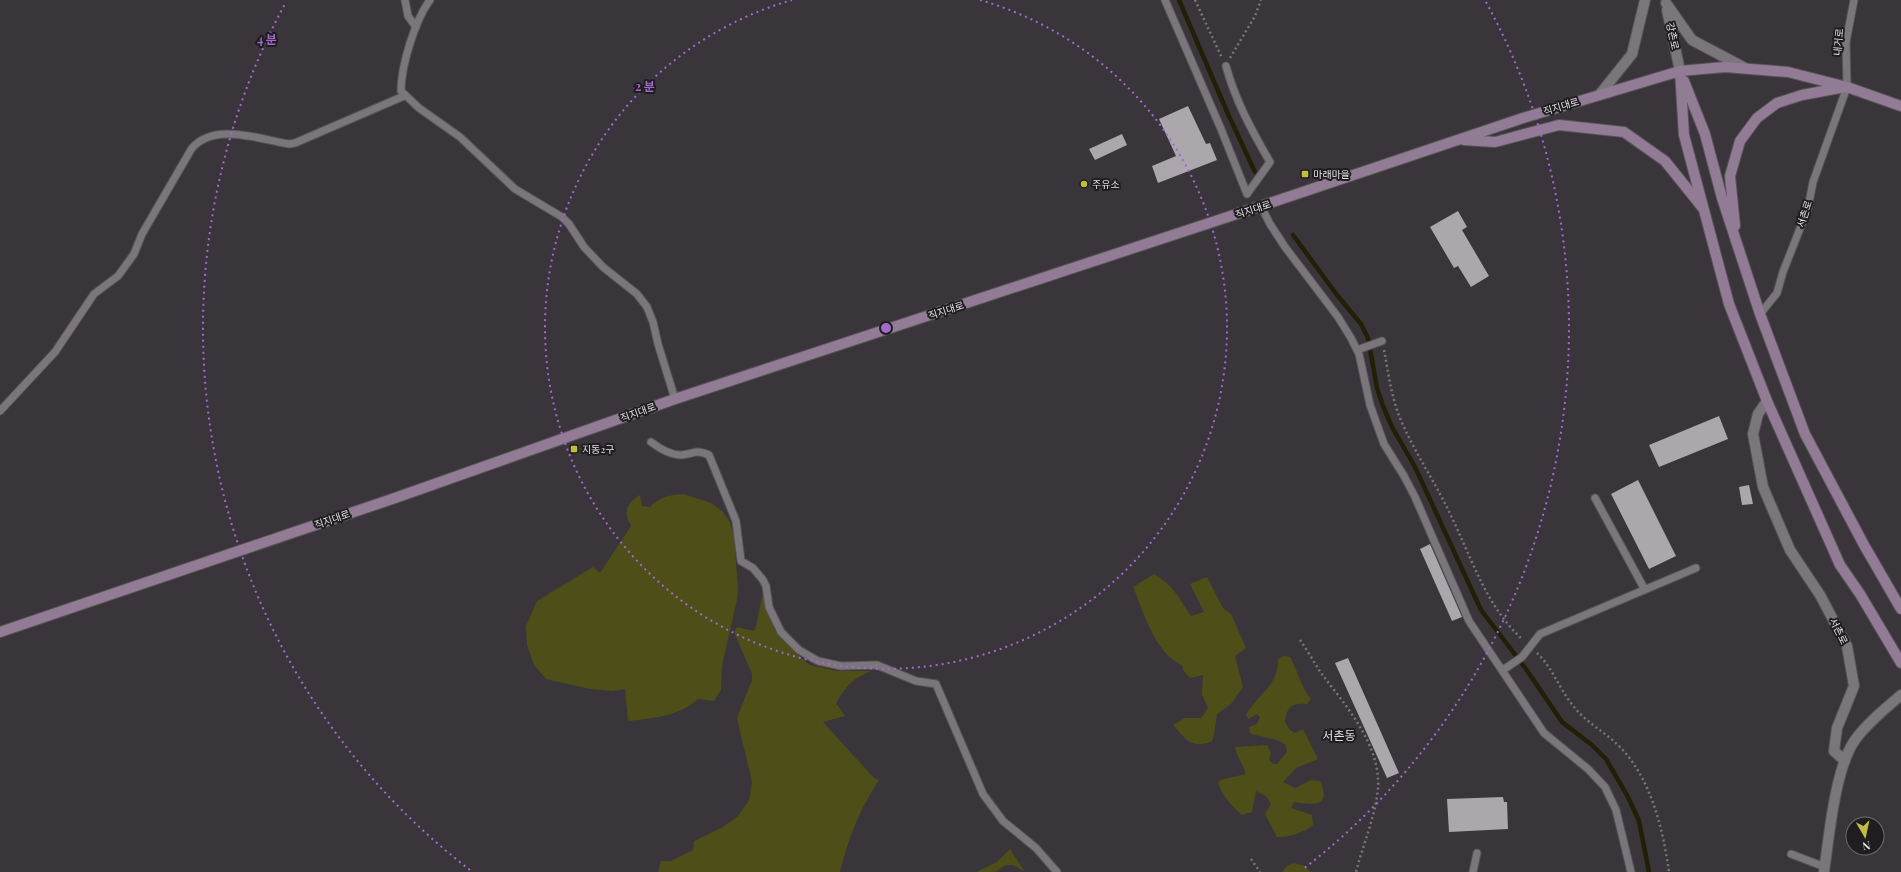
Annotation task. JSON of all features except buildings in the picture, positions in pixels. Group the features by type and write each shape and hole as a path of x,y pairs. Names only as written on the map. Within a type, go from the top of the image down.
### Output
{"main road":[{"name":"직지대로","path":"0,632 395,498 675,399 1458,140 1600,94 1680,71 1725,67 1788,72 1847,86 1901,106"},
{"path":"1680,71 1684,135 1729,304 1767,401 1840,565 1860,594 1901,663"},
{"path":"1680,71 1705,134 1722,198 1760,314 1805,434 1864,545 1901,609"},
{"path":"1737,246 1730,176 1740,141 1757,118 1777,103 1802,95 1847,86"},
{"path":"1458,140 1495,142 1559,125 1624,132 1665,161 1704,210"}],"street":[{"path":"1600,94 1632,54 1645,0"},
{"path":"1666,1 1692,40 1745,68"},
{"name":"강촌로","path":"1666,1 1680,71"},
{"name":"서촌로","path":"1767,401 1758,414 1753,434 1763,487 1790,550 1820,595 1847,646 1854,686 1838,728 1834,752 1845,761"},
{"path":"1824,870 1835,798 1845,761 1854,741 1875,718 1901,695"}],"lane":[{"path":"405,0 408,16 416,27"},
{"path":"430,0 421,14 416,27 403,75 401,91 404,96 460,137 515,189 562,217 569,224 584,248 603,267 637,294 647,307 653,322 658,344 675,399"},
{"path":"1165,0 1221,129 1247,194 1270,162 1253,132 1232,89 1226,66"},
{"name":"내거로","path":"1847,86 1846,42 1854,0"},
{"name":"서촌로","path":"1760,314 1777,293 1783,272 1808,208 1813,182 1847,86"},
{"path":"0,411 55,352 94,294 118,276 134,254 142,234 192,148 197,142 206,137 223,133 289,144 295,143 404,96"},
{"path":"1261,206 1270,224 1338,317 1357,350 1370,405 1384,444 1415,497 1469,621 1544,733 1588,769 1605,787 1616,810 1631,872"},
{"path":"1357,350 1382,341"},
{"path":"651,442 673,454 680,455 700,451 709,456 736,521 742,561 752,568 763,580 766,586 769,607 781,632 792,644 818,661 841,666 877,666 916,681 936,684 983,794 1003,821 1036,848 1057,872"},
{"path":"1595,498 1645,590"},
{"path":"1503,670 1522,657 1540,634 1696,568"},
{"path":"1473,872 1477,853"},
{"path":"1791,854 1824,870"}],"path":[{"path":"1195,0 1212,40 1226,66"},
{"path":"1226,66 1255,16 1261,0"},
{"path":"1382,341 1393,395 1403,425 1447,507 1486,592 1505,623 1547,663 1563,693 1579,713 1610,738 1634,764 1654,806 1669,872"},
{"path":"1300,640 1321,672 1340,695 1360,727 1376,765 1378,781 1375,803 1356,872"},
{"path":"1251,860 1260,872"}],"shaded area":[{"path":"683,494 711,503 722,511 730,522 734,537 738,588 737,600 722,666 721,690 714,701 698,699 682,710 665,716 628,721 625,689 613,691 590,689 546,679 534,665 527,645 526,626 537,601 593,567 600,573 631,526 627,517 627,509 635,498 640,495 642,506 650,507 665,497"},
{"path":"1154,574 1167,583 1191,616 1204,612 1190,584 1207,577 1223,608 1231,614 1246,648 1235,656 1243,687 1231,704 1217,714 1212,741 1194,744 1186,739 1173,725 1185,718 1201,718 1208,708 1202,694 1203,675 1190,678 1183,670 1183,666 1173,660 1165,652 1152,632 1133,587"},
{"path":"763,592 774,629 800,657 810,665 837,671 871,671 854,680 836,703 845,716 823,722 874,778 879,780 865,803 855,824 840,872 658,872 661,861 671,861 693,850 694,841 723,827 738,816 749,800 752,782 737,718 752,680 752,674 734,632 737,627 754,631"},
{"path":"1284,656 1290,657 1305,690 1311,699 1307,704 1297,704 1291,707 1287,713 1285,722 1290,730 1295,733 1303,729 1318,759 1296,768 1283,782 1295,788 1311,780 1320,781 1324,796 1322,800 1314,804 1294,802 1291,808 1312,815 1313,825 1296,834 1286,837 1277,837 1265,814 1271,804 1266,796 1256,791 1252,812 1242,815 1234,808 1222,792 1218,783 1220,780 1246,774 1235,747 1267,745 1271,753 1269,760 1273,764 1277,764 1287,752 1286,745 1282,742 1250,733 1249,727 1257,724 1260,717 1257,714 1248,719 1246,715 1271,683 1275,676 1278,659"},
{"path":"1010,849 1025,872 1013,865 1006,865 995,872 976,872 997,862"},
{"path":"1293,863 1305,866 1310,872 1282,872 1287,866"}],"waterway":[{"path":"1179,0 1228,114 1255,172"},
{"path":"1293,235 1337,295 1361,324 1368,338 1377,388 1383,406 1392,427 1415,467 1481,610 1526,669 1562,722 1592,745 1606,759 1628,797 1639,821 1649,872"}],"place":[{"name":"마래마을","path":"1305,174"},
{"name":"주유소","path":"1084,184"},
{"name":"지동2구","path":"574,449"}],"district":[{"name":"서촌동","path":"1339,736"}]}
